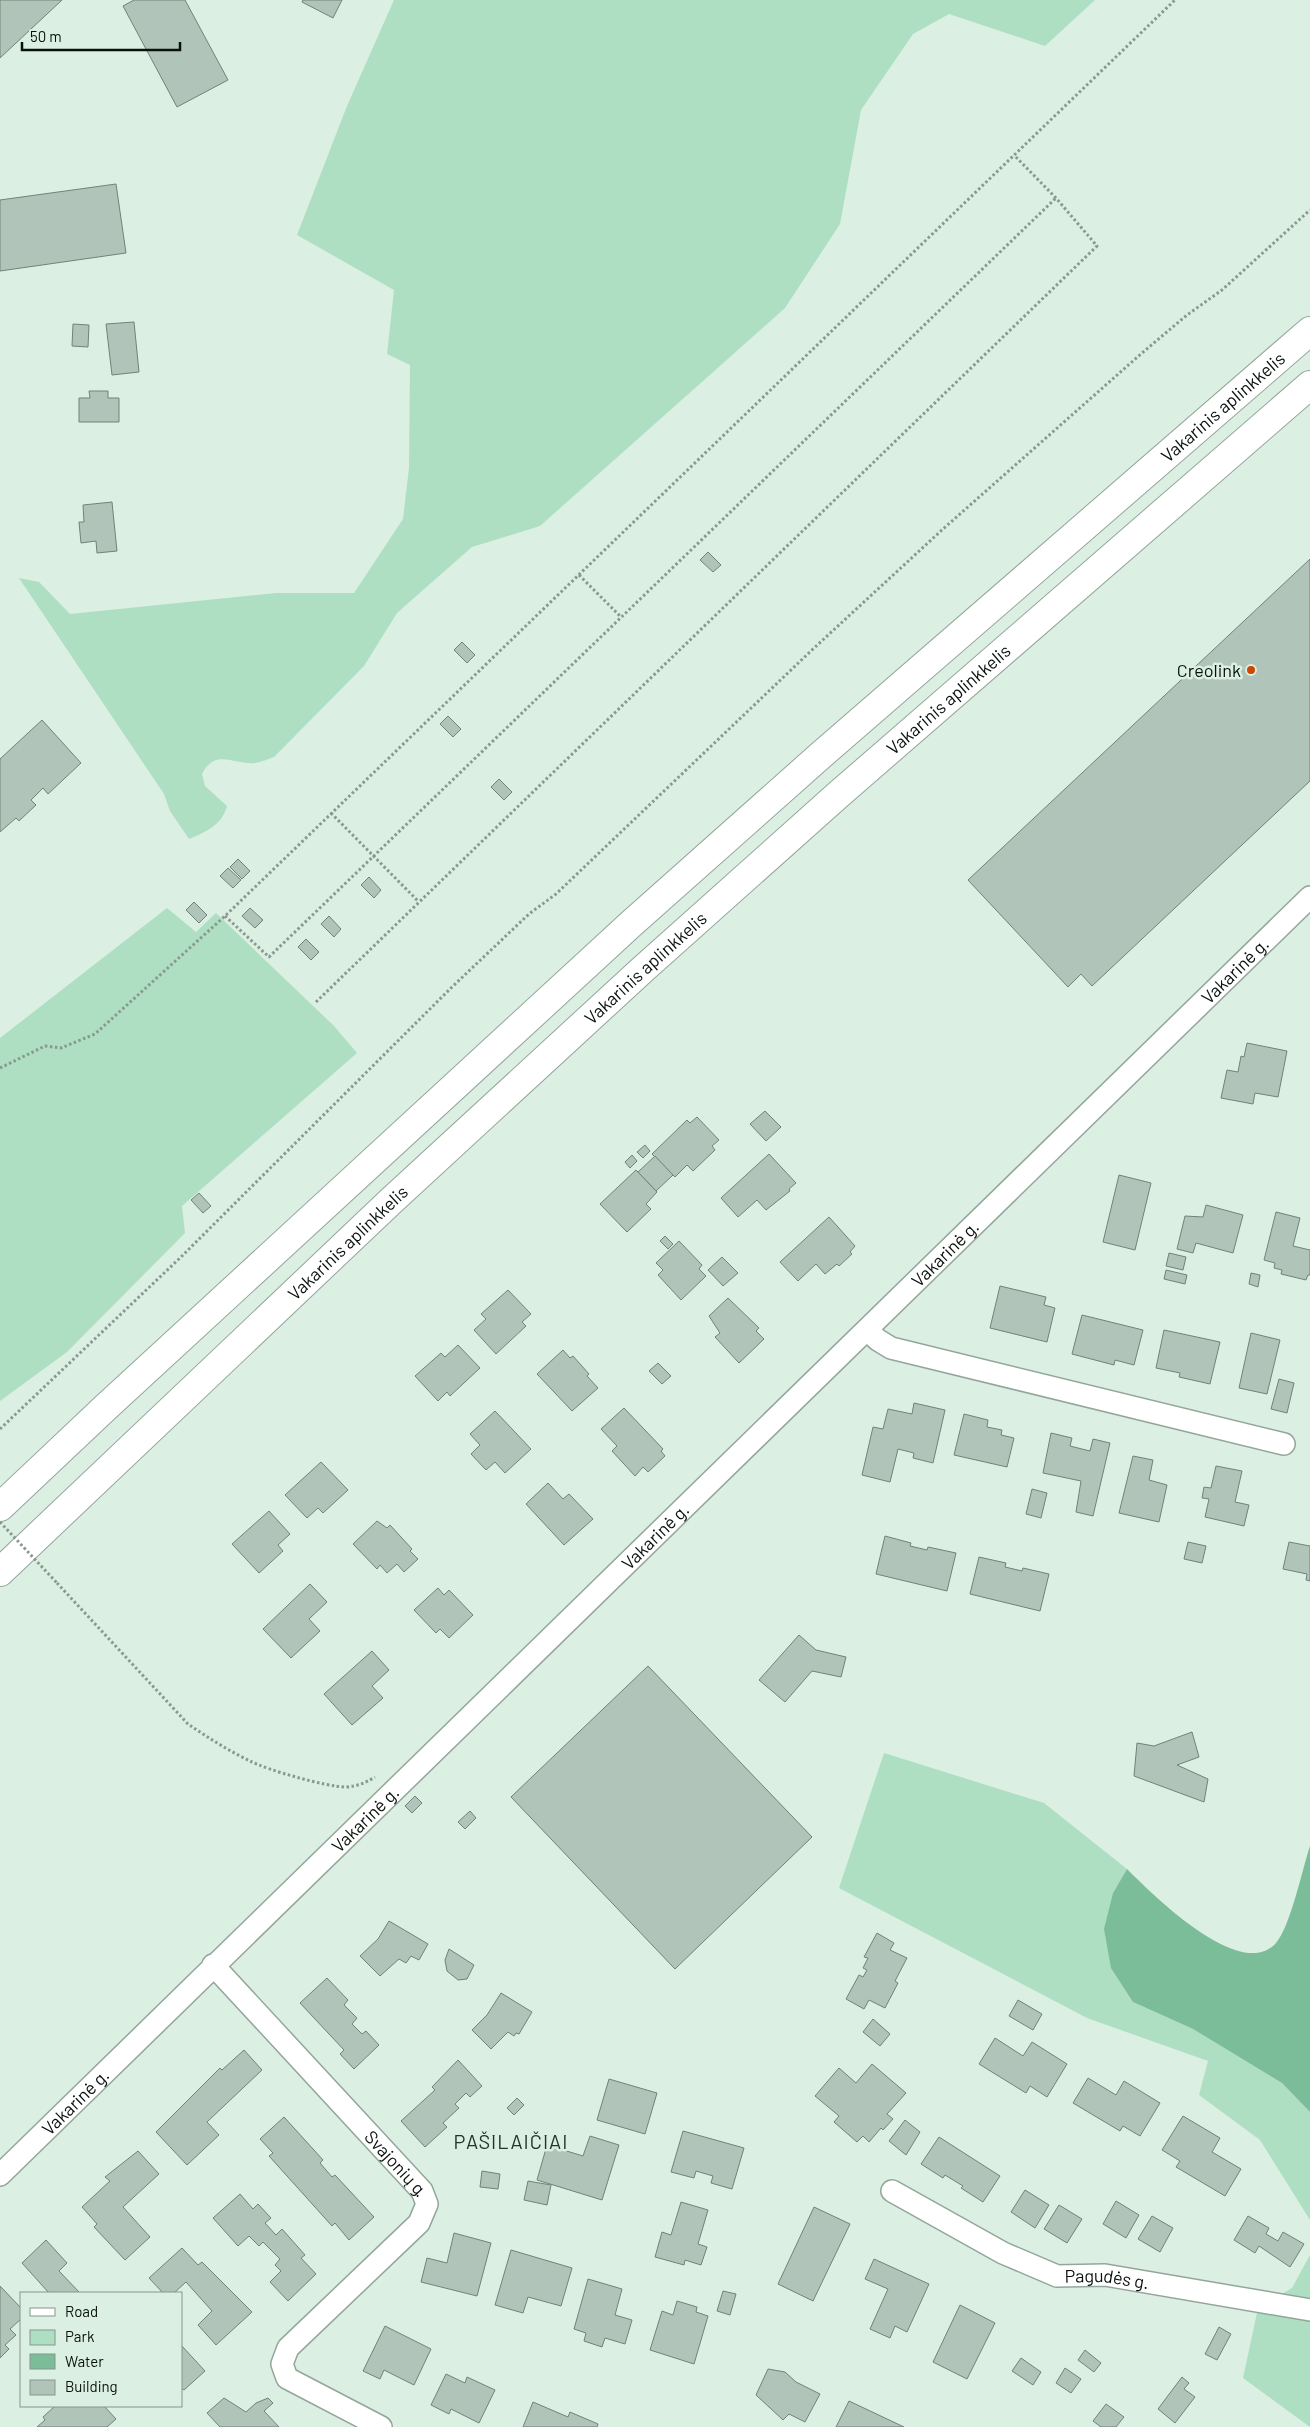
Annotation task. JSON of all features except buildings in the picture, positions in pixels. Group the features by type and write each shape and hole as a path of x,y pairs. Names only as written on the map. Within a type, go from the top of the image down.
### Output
{"highway":[{"name":"Vakarinis aplinkkelis","path":"0,1507 156,1360 632,923 821,754 1310,331"},
{"name":"Vakarinis aplinkkelis","path":"0,1572 391,1201 642,970 839,794 1310,385"}],"street":[{"name":"Vakarinė g.","path":"0,2174 1310,897"},
{"path":"867,1330 878,1340 892,1348 1284,1444"},
{"name":"Svajonių g.","path":"213,1965 413,2179 422,2191 427,2204 419,2224 288,2348 282,2364 287,2378 357,2421 381,2427"},
{"name":"Pagudės g.","path":"892,2191 1002,2253 1057,2276 1105,2275 1310,2310"}],"path":[{"path":"0,1068 45,1046 61,1048 95,1034 225,916 1175,0"},
{"path":"316,1002 418,901 1097,246 1056,198 1014,155"},
{"path":"225,916 269,957 1056,198"},
{"path":"0,1429 181,1257 459,981 529,914 556,894 827,636 943,529 1142,353 1187,315 1222,290 1310,210"},
{"path":"579,575 621,617"},
{"path":"331,814 418,901"},
{"path":"0,1522 188,1724 204,1736 251,1762 344,1787 360,1785 381,1772"}],"green space":[{"path":"394,0 1095,0 1045,46 949,14 913,34 861,110 840,224 785,308 540,526 472,547 397,613 364,666 274,757 255,763 219,760 207,766 202,774 205,786 227,806 225,813 217,823 189,839 170,811 164,794 19,578 39,582 70,614 276,593 354,593 403,519 409,468 410,365 387,354 394,290 297,235 347,106"},
{"path":"167,908 196,932 216,913 334,1026 357,1053 182,1206 185,1233 67,1352 0,1401 0,1038"},
{"path":"884,1753 1044,1803 1127,1869 1113,1893 1133,2002 1193,2029 1282,2083 1310,2112 1310,2220 1260,2140 1199,2095 1208,2061 1087,2018 839,1888"},
{"path":"1310,2255 1310,2427 1243,2378 1258,2308 1292,2288"}],"water":[{"path":"1310,1846 1310,2112 1282,2083 1193,2029 1133,2002 1111,1968 1104,1929 1113,1893 1127,1869 1175,1914 1197,1930 1241,1952 1261,1952 1276,1943 1287,1924"}],"place":[{"name":"Creolink","path":"1251,670"}],"district":[{"name":"PAŠILAIČIAI","path":"511,2141"}]}
